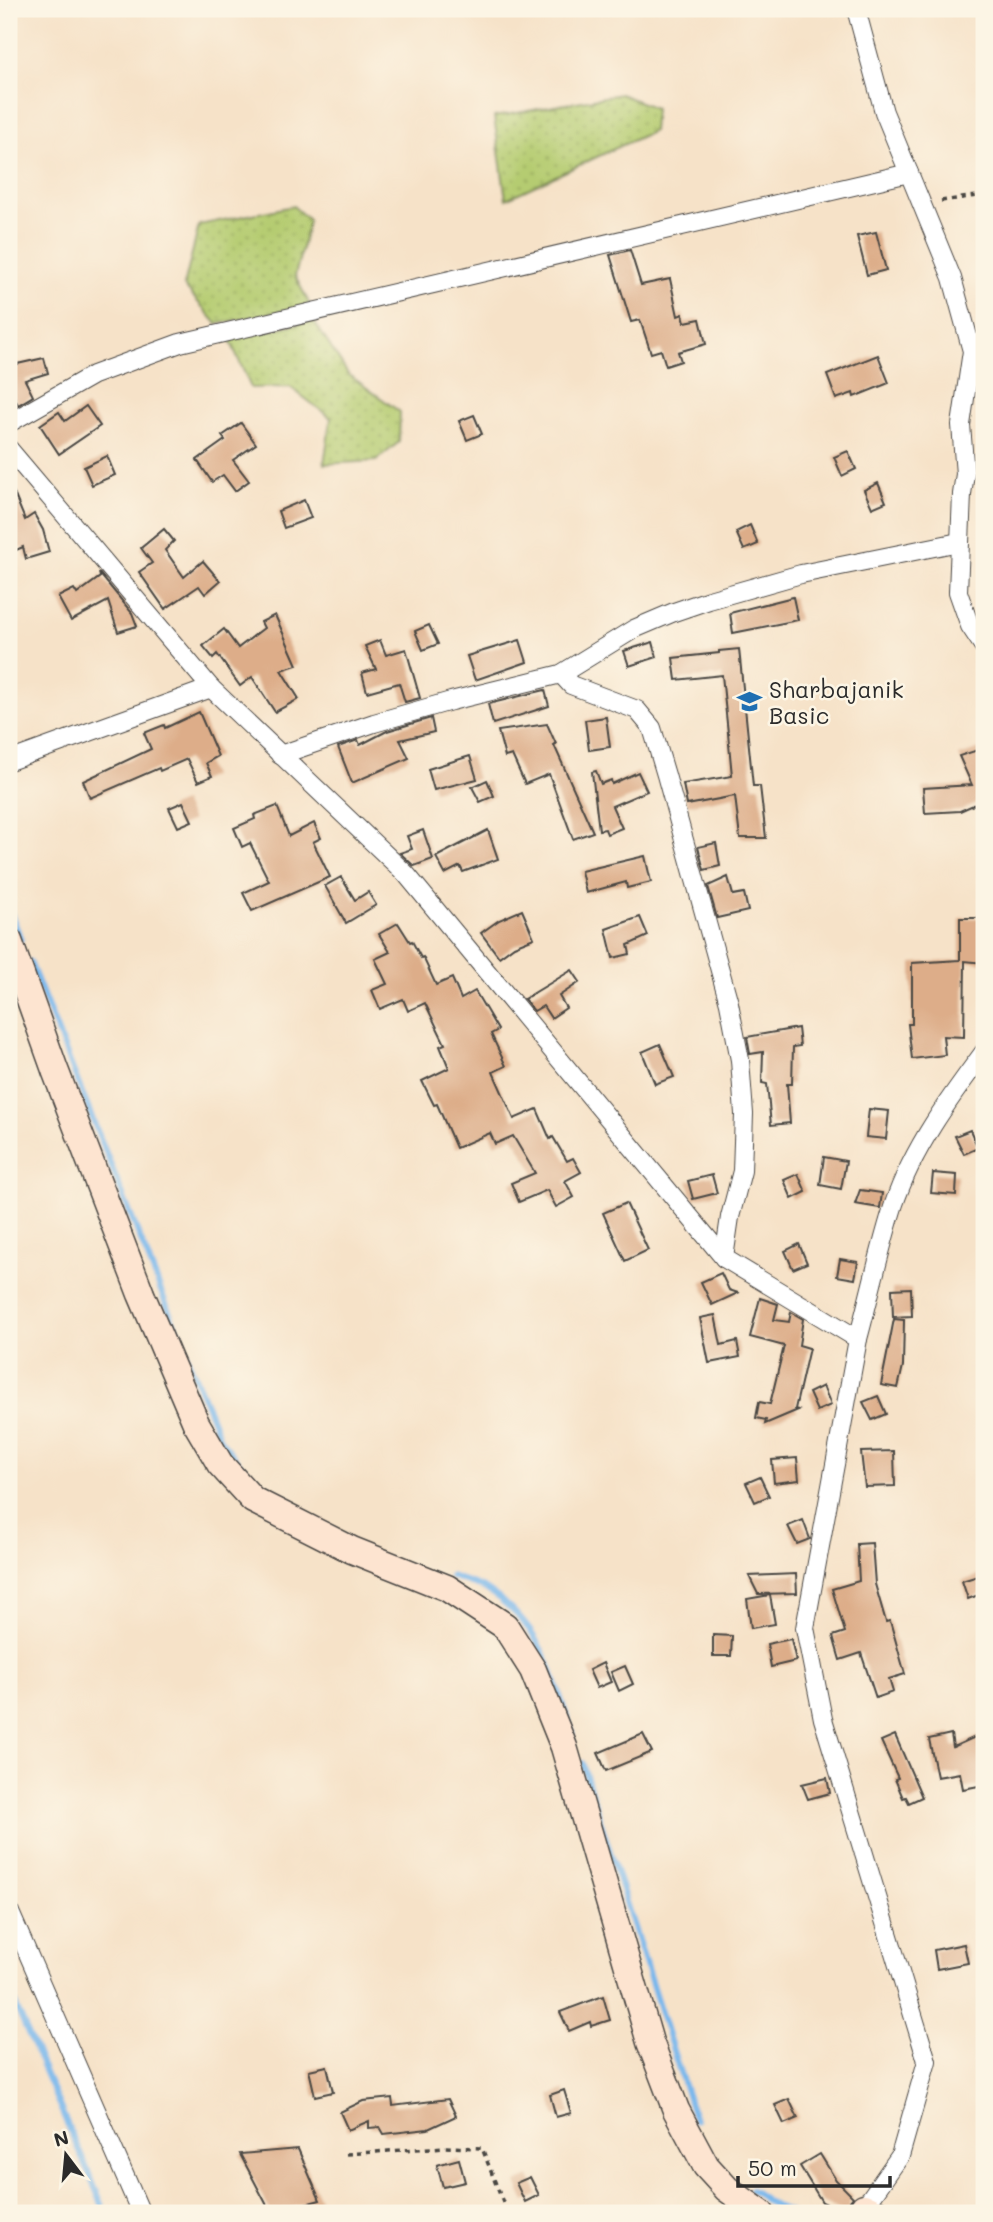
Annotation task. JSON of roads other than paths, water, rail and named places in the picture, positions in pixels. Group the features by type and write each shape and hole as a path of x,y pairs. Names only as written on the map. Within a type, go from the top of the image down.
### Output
{"street":[{"path":"856,9 884,112 952,278 972,351 961,425 965,474 958,592 970,626 984,646"},
{"path":"9,423 93,375 180,343 909,173"},
{"path":"9,449 211,688 406,874 724,1258 858,1339"},
{"path":"280,755 374,723 561,674 634,629 674,612 801,574 959,542"},
{"path":"561,674 571,685 637,710 652,728 666,775 729,1003 740,1060 744,1114 742,1171 730,1217 724,1258"},
{"path":"9,761 211,688"},
{"path":"9,941 141,1294 196,1423 220,1464 253,1500 352,1550 447,1588 505,1626 533,1670 564,1746 650,2042 676,2110 706,2166 727,2189 761,2213"},
{"path":"867,2211 900,2155 927,2061 823,1719 804,1628 858,1339 894,1204 912,1163 948,1100 984,1052"},
{"path":"9,1910 142,2213"}],"waterway":[{"path":"9,909 21,939"},
{"path":"30,962 220,1439 250,1478 279,1499"},
{"path":"451,1576 487,1590 521,1619 552,1672 572,1733"},
{"path":"582,1763 695,2120"},
{"path":"9,1990 106,2213"},
{"path":"751,2190 778,2208 791,2213"}],"place":[{"name":"Sharbajanik Basic","path":"749,702"}]}
